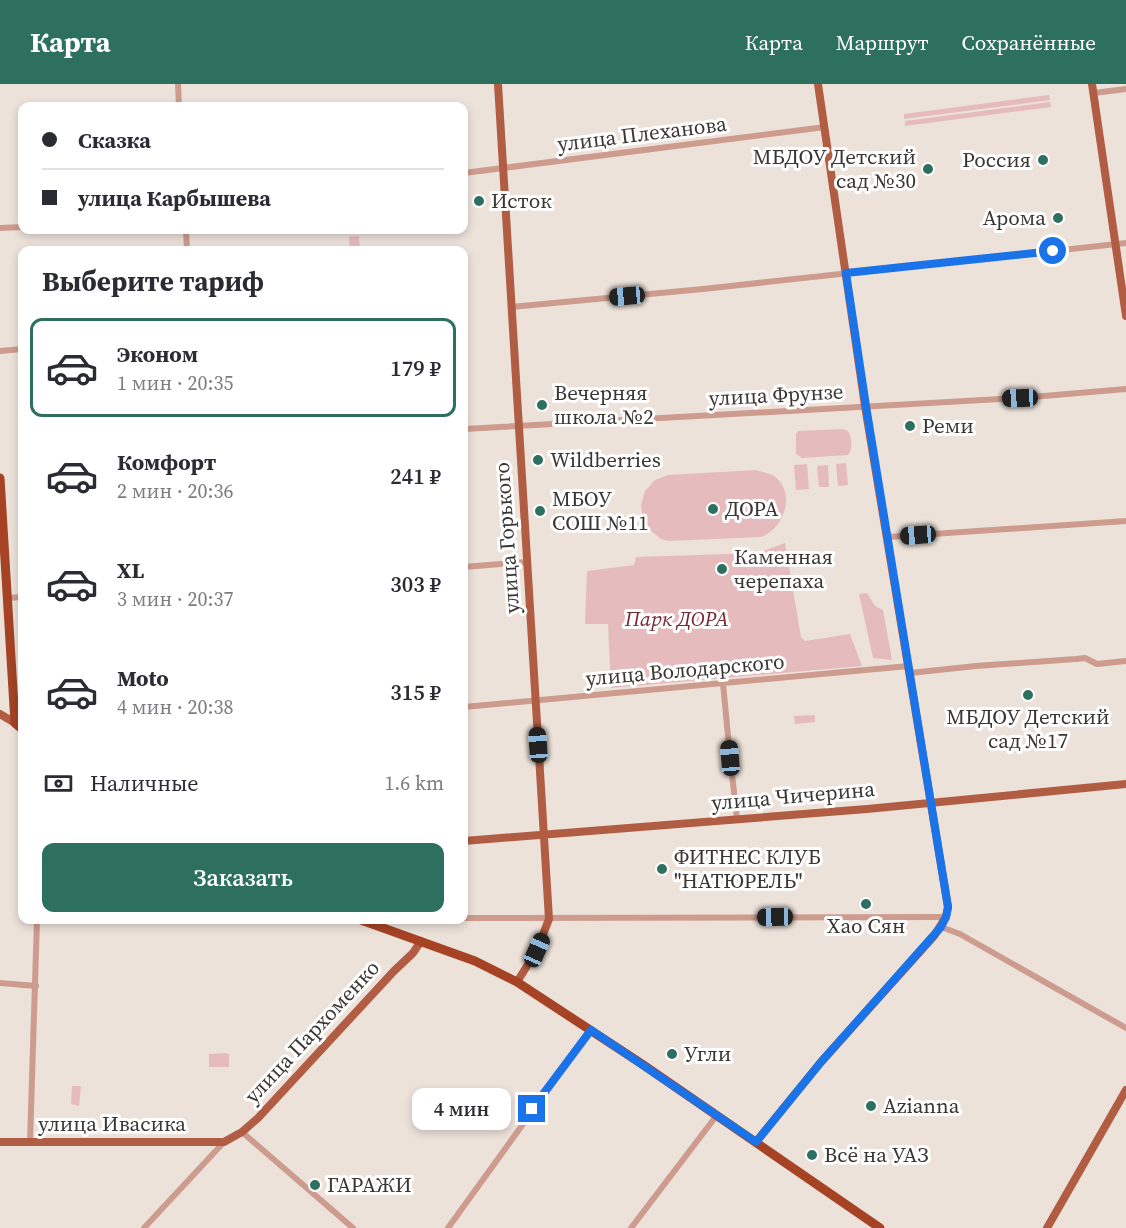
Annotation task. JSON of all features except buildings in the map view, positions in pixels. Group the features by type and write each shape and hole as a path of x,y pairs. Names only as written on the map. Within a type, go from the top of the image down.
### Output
{"highway":[{"path":"0,478 18,714"},
{"path":"372,924 475,961 517,982 717,1115 880,1228"}],"main road":[{"name":"улица Горького","path":"498,84 549,919 537,950 517,982"},
{"path":"756,1142 821,1062 941,927 948,907 866,406 818,84"},
{"path":"1092,84 1126,316"},
{"path":"0,714 18,725"},
{"name":"улица Чичерина","path":"468,841 1126,784"},
{"name":"улица Пархоменко","path":"224,1142 242,1132 258,1118 394,970 413,953 421,941"},
{"path":"1047,1228 1126,1090"},
{"name":"улица Ивасика","path":"0,1142 224,1142"}],"street":[{"path":"178,84 179,102"},
{"path":"1094,93 1126,89"},
{"name":"улица Плеханова","path":"468,173 825,127"},
{"path":"0,228 18,226"},
{"path":"511,307 703,290 1126,243"},
{"path":"0,351 18,349"},
{"name":"улица Фрунзе","path":"468,429 1126,389"},
{"path":"888,537 1126,521"},
{"path":"468,567 527,562"},
{"path":"8,598 18,597"},
{"name":"улица Володарского","path":"468,707 723,683 909,670 1085,658 1097,663 1126,661"},
{"path":"723,683 730,758 735,765 732,774 737,819"},
{"path":"468,918 946,917"},
{"path":"30,1142 37,924"},
{"path":"941,927 960,934 1126,1028"},
{"path":"0,983 36,986"},
{"path":"448,1228 591,1030"},
{"path":"631,1228 717,1115"},
{"path":"242,1132 353,1228"},
{"path":"144,1228 224,1142"}],"green space":[{"path":"1049,95 1050,100 904,119 904,114"},
{"path":"1050,102 1051,107 905,126 905,121"},
{"path":"359,236 360,246 350,246 349,237"},
{"path":"843,429 848,431 851,440 851,450 848,455 802,458 796,454 798,431"},
{"path":"846,463 848,485 838,486 836,464"},
{"path":"807,464 809,489 796,490 794,465"},
{"path":"828,465 829,487 819,487 817,466"},
{"name":"ДОРА","path":"756,470 774,476 781,483 786,501 781,519 769,533 761,537 668,541 661,539 650,530 642,513 641,505 645,491 655,480 668,475"},
{"name":"Парк ДОРА","path":"785,543 801,637 805,641 850,634 862,666 611,688 608,624 585,624 587,571 634,565 636,557 758,553"},
{"path":"867,593 875,606 883,610 892,660 873,658 859,594"},
{"path":"815,715 815,722 795,724 794,716"},
{"path":"227,1053 229,1067 209,1067 209,1054"},
{"path":"72,1086 81,1086 79,1106 71,1104"}],"place":[{"name":"Россия","path":"1043,160"},
{"name":"МБДОУ Детский сад №30","path":"928,169"},
{"name":"Исток","path":"479,201"},
{"name":"Арома","path":"1058,218"},
{"name":"Вечерняя школа №2","path":"542,405"},
{"name":"Реми","path":"910,426"},
{"name":"Wildberries","path":"538,460"},
{"name":"ДОРА","path":"713,509"},
{"name":"МБОУ СОШ №11","path":"540,511"},
{"name":"Каменная черепаха","path":"722,569"},
{"name":"МБДОУ Детский сад №17","path":"1028,695"},
{"name":"ФИТНЕС КЛУБ \"НАТЮРЕЛЬ\"","path":"662,869"},
{"name":"Хао Сян","path":"866,904"},
{"name":"Угли","path":"672,1054"},
{"name":"Azianna","path":"871,1106"},
{"name":"Всё на УАЗ","path":"812,1155"},
{"name":"ГАРАЖИ","path":"315,1185"}],"route":[{"path":"532,1109 591,1030 756,1142 821,1062 941,927 948,907 846,273 1053,251"}]}
